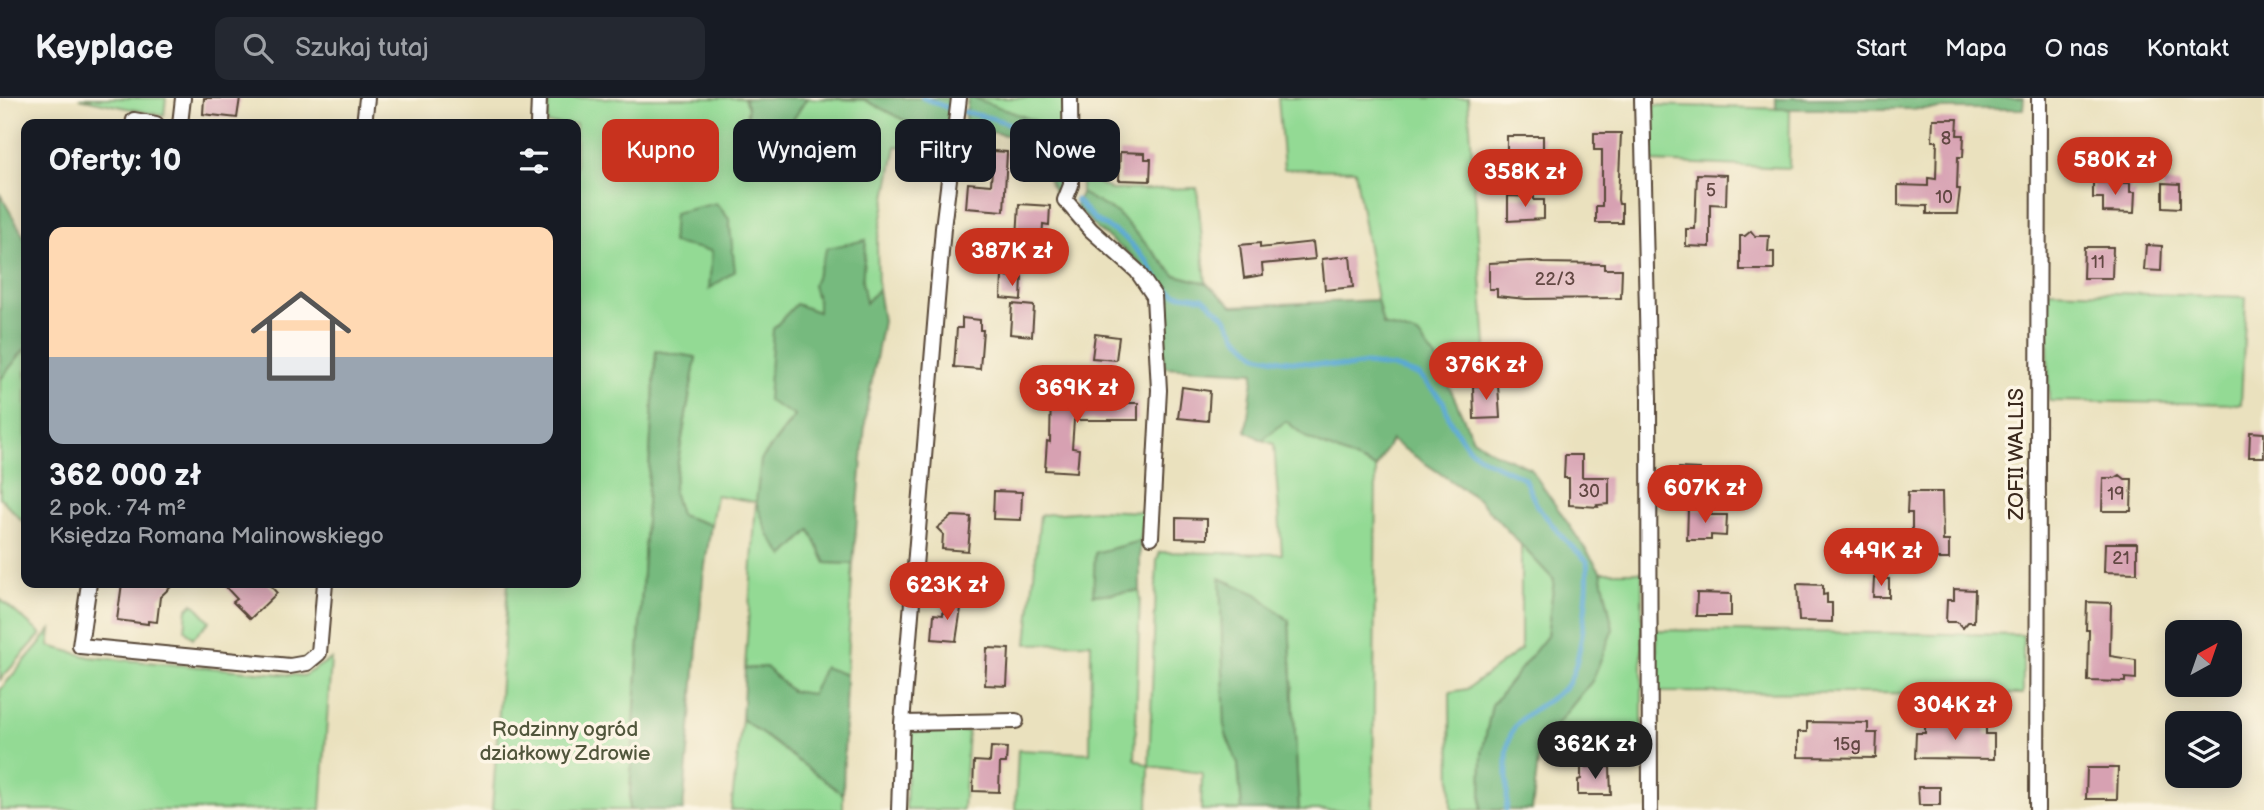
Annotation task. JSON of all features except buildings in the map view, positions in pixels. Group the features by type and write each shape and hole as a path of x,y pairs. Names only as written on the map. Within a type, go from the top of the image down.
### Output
{"street":[{"path":"181,119 183,98"},
{"path":"364,119 367,98"},
{"path":"538,119 539,98"},
{"path":"899,810 902,723 943,229 960,98"},
{"path":"1070,98 1071,185 1065,201 1091,230 1138,271 1154,296 1159,390 1151,537"},
{"path":"1642,98 1649,398 1650,810"},
{"name":"ZOFII WALLIS","path":"2037,810 2039,98"},
{"path":"88,588 80,646 290,666 307,663 319,653 325,588"},
{"path":"902,723 1016,721"}],"green space":[{"path":"79,98 166,98 164,116"},
{"name":"Rodzinny ogród działkowy Zdrowie","path":"549,98 744,98 748,108 746,119 733,119 733,182 881,182 881,119 793,119 807,98 865,100 903,119 895,119 895,151 877,244 878,289 866,304 862,282 866,240 813,285 819,313 795,415 761,460 784,556 810,530 826,563 853,564 846,675 824,668 813,695 791,691 766,667 745,669 756,502 716,495 711,525 680,515 673,491 696,357 656,351 629,810 492,810 508,588 581,588 581,119 547,119"},
{"path":"744,98 807,98 793,119 746,119 748,108"},
{"path":"823,98 950,98 948,119 902,119 865,100"},
{"path":"968,98 974,98 1031,119 1010,119 1010,136 996,133 996,119 965,119"},
{"path":"975,98 1064,98 1064,119 1010,120"},
{"path":"1278,98 1468,98 1487,359 1438,362 1418,335 1383,325 1355,170 1284,169"},
{"path":"1776,98 2024,98 2023,109 1776,109"},
{"path":"1648,105 1790,109 1789,168 1652,162"},
{"path":"1050,182 1064,182 1058,201"},
{"path":"1081,182 1096,182 1111,190 1197,188 1206,283 1175,275 1117,213 1081,193"},
{"path":"1081,193 1117,213 1175,275 1206,283 1233,306 1377,300 1383,325 1418,335 1438,362 1473,439 1493,452 1530,468 1601,572 1613,629 1592,681 1540,745 1532,810 1481,810 1482,754 1492,705 1547,636 1554,580 1479,500 1391,440 1376,468 1308,439 1286,421 1262,440 1246,431 1254,372 1164,367 1162,311 1158,294 1138,261 1097,229 1075,206"},
{"path":"0,194 21,231 21,353 0,380"},
{"path":"716,203 729,219 735,271 709,289 712,251 672,243 674,213"},
{"path":"866,240 862,282 866,303 878,289 883,321 866,413 853,564 826,563 810,530 784,556 769,536 756,502 761,460 795,416 768,401 773,329 796,304 818,312 813,285 827,248"},
{"path":"2047,291 2246,297 2241,404 2049,401"},
{"path":"656,351 696,357 673,491 680,515 711,525 703,579 683,810 629,810"},
{"path":"21,353 21,520 0,497 0,380"},
{"path":"1286,421 1308,439 1376,468 1373,810 1299,810 1289,621 1225,732 1238,764 1242,810 1201,810 1202,773 1149,766 1157,560 1160,552 1282,554 1274,444 1262,440"},
{"path":"1096,510 1145,512 1140,541 1095,553 1094,595 1140,591 1135,759 1149,766 1148,810 1015,810 1018,750 1090,753 1091,643 1027,644 1040,515"},
{"path":"1140,541 1140,591 1093,595 1095,553"},
{"path":"1521,545 1554,580 1547,636 1492,705 1482,754 1481,810 1451,810 1450,692 1467,689 1521,649"},
{"path":"1601,572 1642,572 1642,748 1540,745 1592,681 1613,629"},
{"path":"1220,578 1257,594 1289,621 1299,810 1242,810 1238,764 1225,732"},
{"path":"0,599 41,634 0,680"},
{"path":"193,603 210,621 193,638 185,630 187,609"},
{"path":"51,630 49,646 90,657 303,676 331,659 321,810 0,810 0,690"},
{"path":"1656,630 2023,635 2023,694 1658,692"},
{"path":"766,667 791,691 812,694 824,667 846,675 843,794 742,719 745,669"},
{"path":"742,719 843,794 843,810 731,810"},
{"path":"968,731 963,810 906,810 908,732"}],"waterway":[{"path":"923,98 951,109"},
{"path":"964,112 1004,122 1032,137 1046,154 1062,187"},
{"path":"1076,200 1095,220 1124,237 1147,261 1161,286 1175,294 1204,298 1226,318 1238,337 1257,355 1347,367 1366,364 1392,367 1419,375 1443,401 1451,423 1468,448 1485,460 1524,478 1537,506 1565,540 1587,561 1587,588 1580,645 1572,676 1566,686 1523,718 1513,730 1507,758 1506,810"}]}
